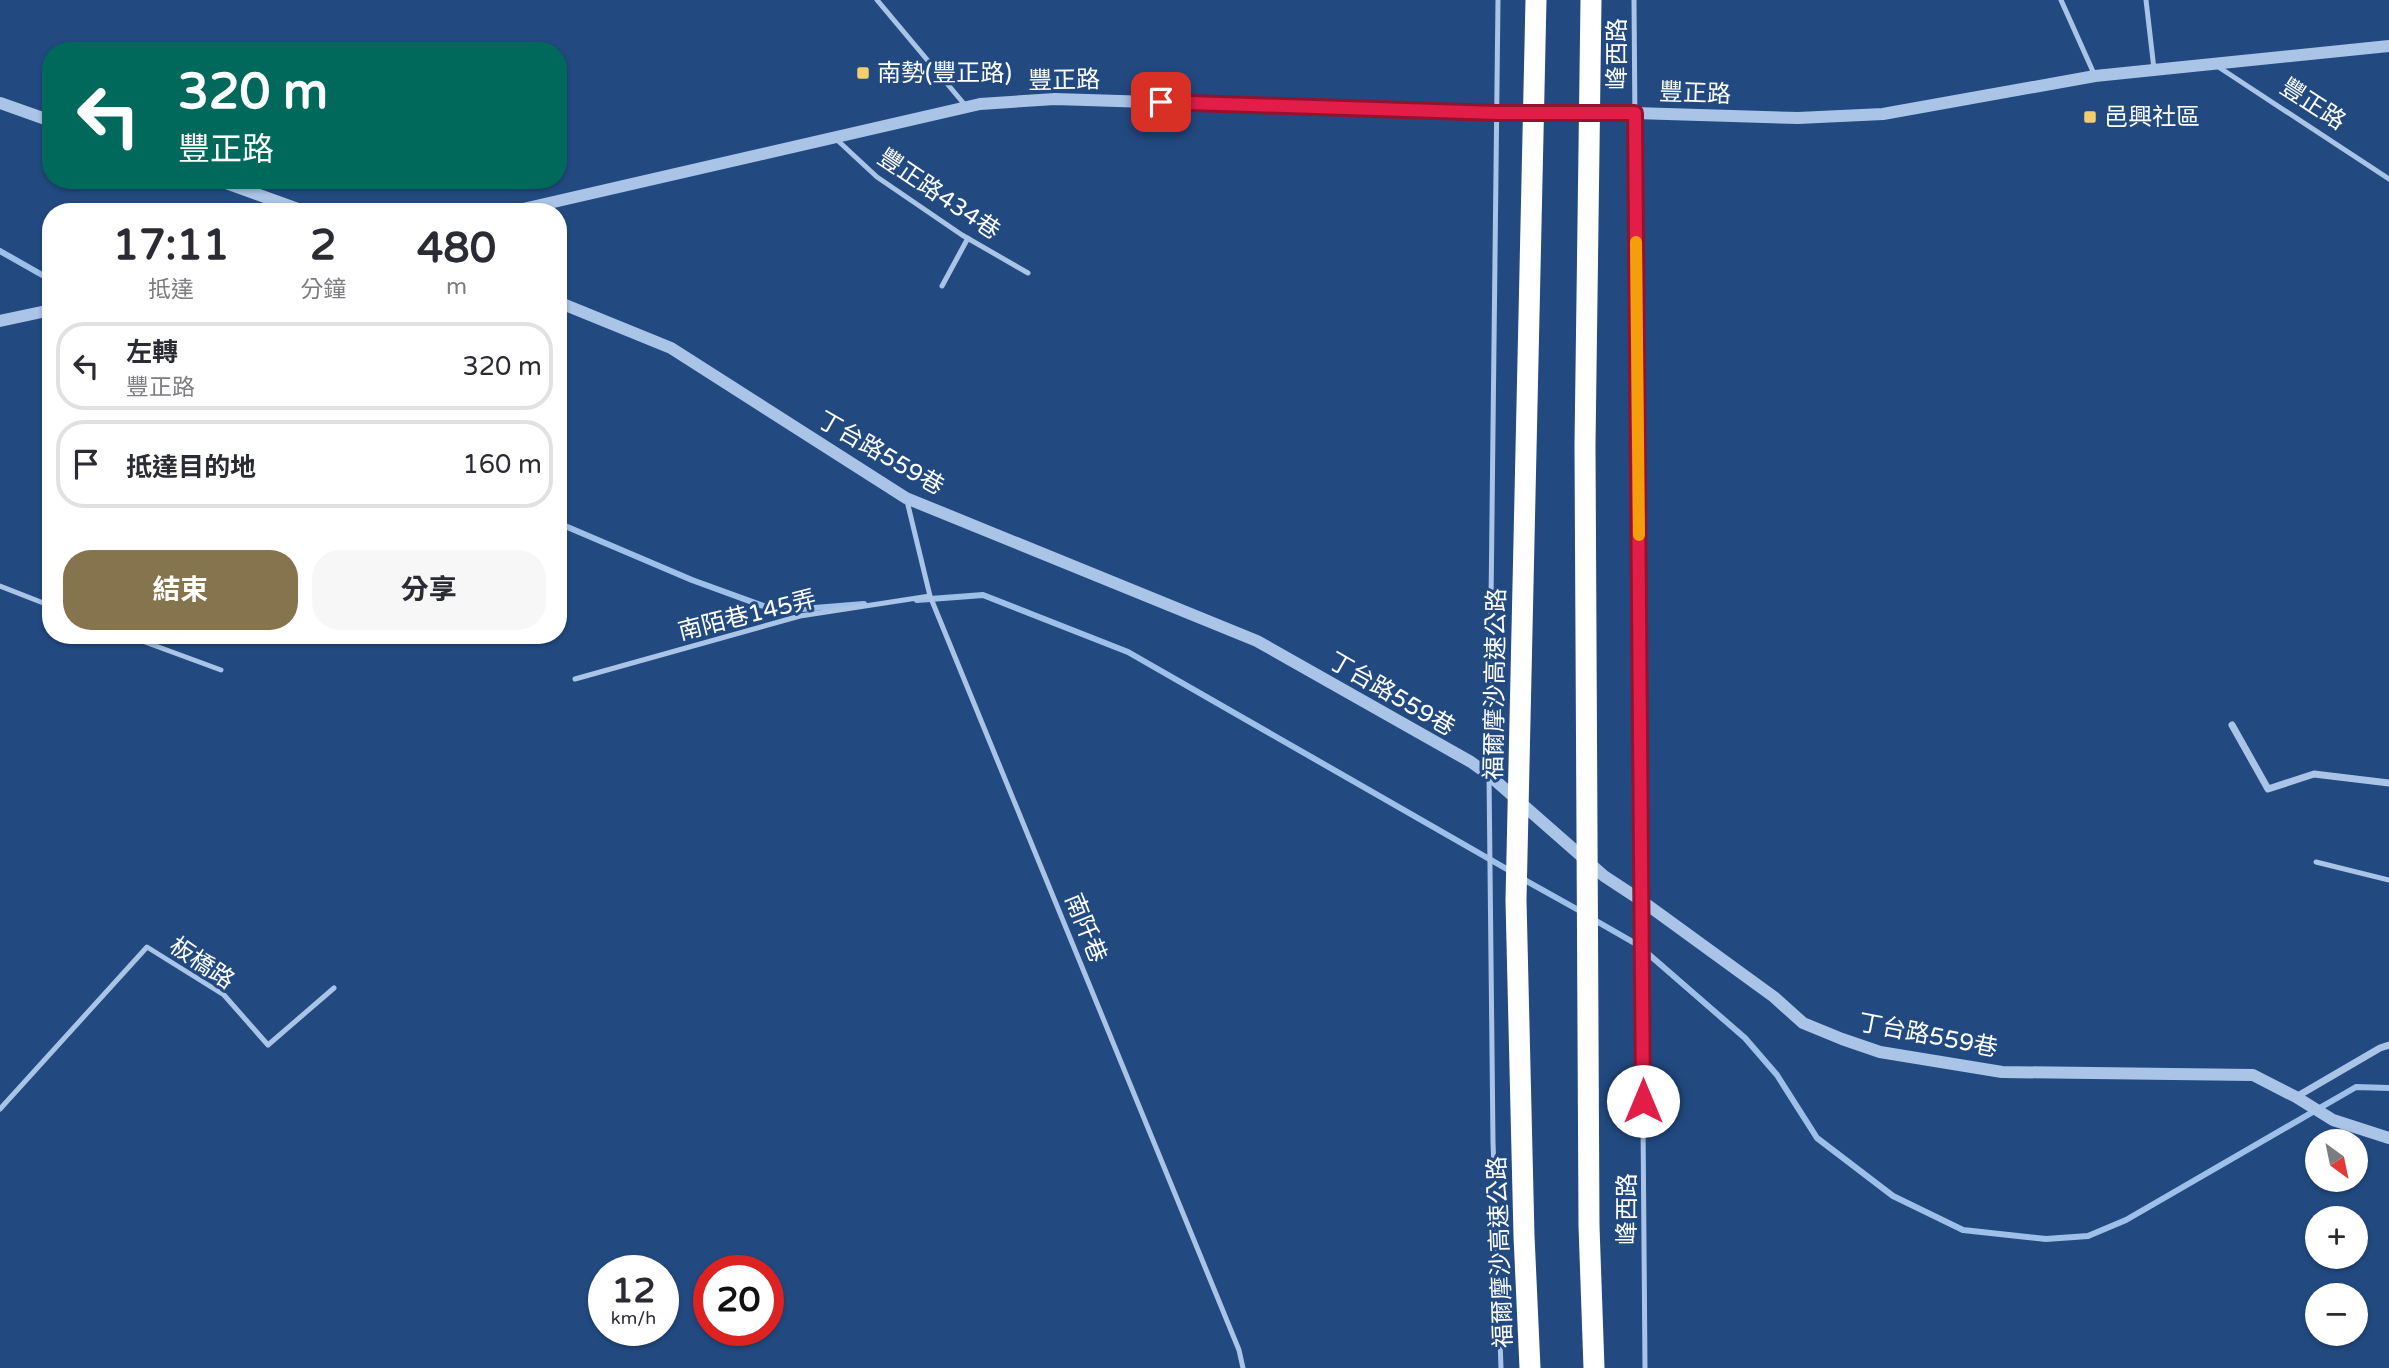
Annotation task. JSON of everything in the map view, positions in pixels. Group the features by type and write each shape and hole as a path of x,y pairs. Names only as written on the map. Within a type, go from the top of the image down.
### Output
{"highway":[{"name":"福爾摩沙高速公路","path":"1531,1368 1524,1237 1516,900 1536,0"},
{"path":"1591,0 1585,445 1589,1226 1594,1368"}],"street":[{"name":"豐正路","path":"550,203 980,104 1055,99 1497,113 1635,113 1798,118 1883,114 2095,76 2389,46"},
{"path":"0,103 42,118"},
{"path":"243,189 281,203"},
{"name":"丁台路559巷","path":"567,306 671,348 906,498 1257,641 1471,762 1604,876 1774,997 1803,1023 1880,1052 2003,1072 2253,1074 2329,1118 2389,1139"},
{"path":"0,321 42,312"},
{"path":"2232,725 2268,789 2314,774 2389,783"},
{"path":"2300,1100 2389,1045"}],"lane":[{"path":"877,0 967,108"},
{"path":"1498,0 1489,775 1493,1142 1500,1368"},
{"name":"峰西路","path":"1634,0 1646,1368"},
{"path":"2062,0 2095,76"},
{"path":"2146,0 2154,69"},
{"name":"豐正路","path":"2214,65 2389,179"},
{"name":"豐正路434巷","path":"835,138 877,177 968,239 1028,273"},
{"path":"942,286 968,239"},
{"name":"南阡巷","path":"906,498 930,597 1140,1105 1239,1350 1243,1368"},
{"path":"0,586 42,602"},
{"name":"南陌巷145弄","path":"575,680 800,616 930,597"},
{"path":"150,644 221,670"},
{"path":"2316,863 2389,880"},
{"name":"板橋路","path":"0,1109 147,947 224,995 268,1045 334,988"}],"waterway":[{"path":"0,251 42,275"},
{"path":"567,527 692,580 777,611 864,604"},
{"path":"917,600 983,595 1128,652 1512,872"},
{"path":"1521,878 1582,912"},
{"path":"1591,918 1638,945 1745,1038 1777,1075 1817,1138 1893,1196 1963,1230 2046,1239 2088,1236 2126,1220 2356,1087 2389,1088"}],"slow traffic":[{"path":"1636,242 1639,535"}],"place":[{"name":"南勢(豐正路)","path":"863,73"},
{"name":"邑興社區","path":"2090,117"}],"route":[{"path":"1161,102 1497,113 1635,113 1643,1101"}]}
